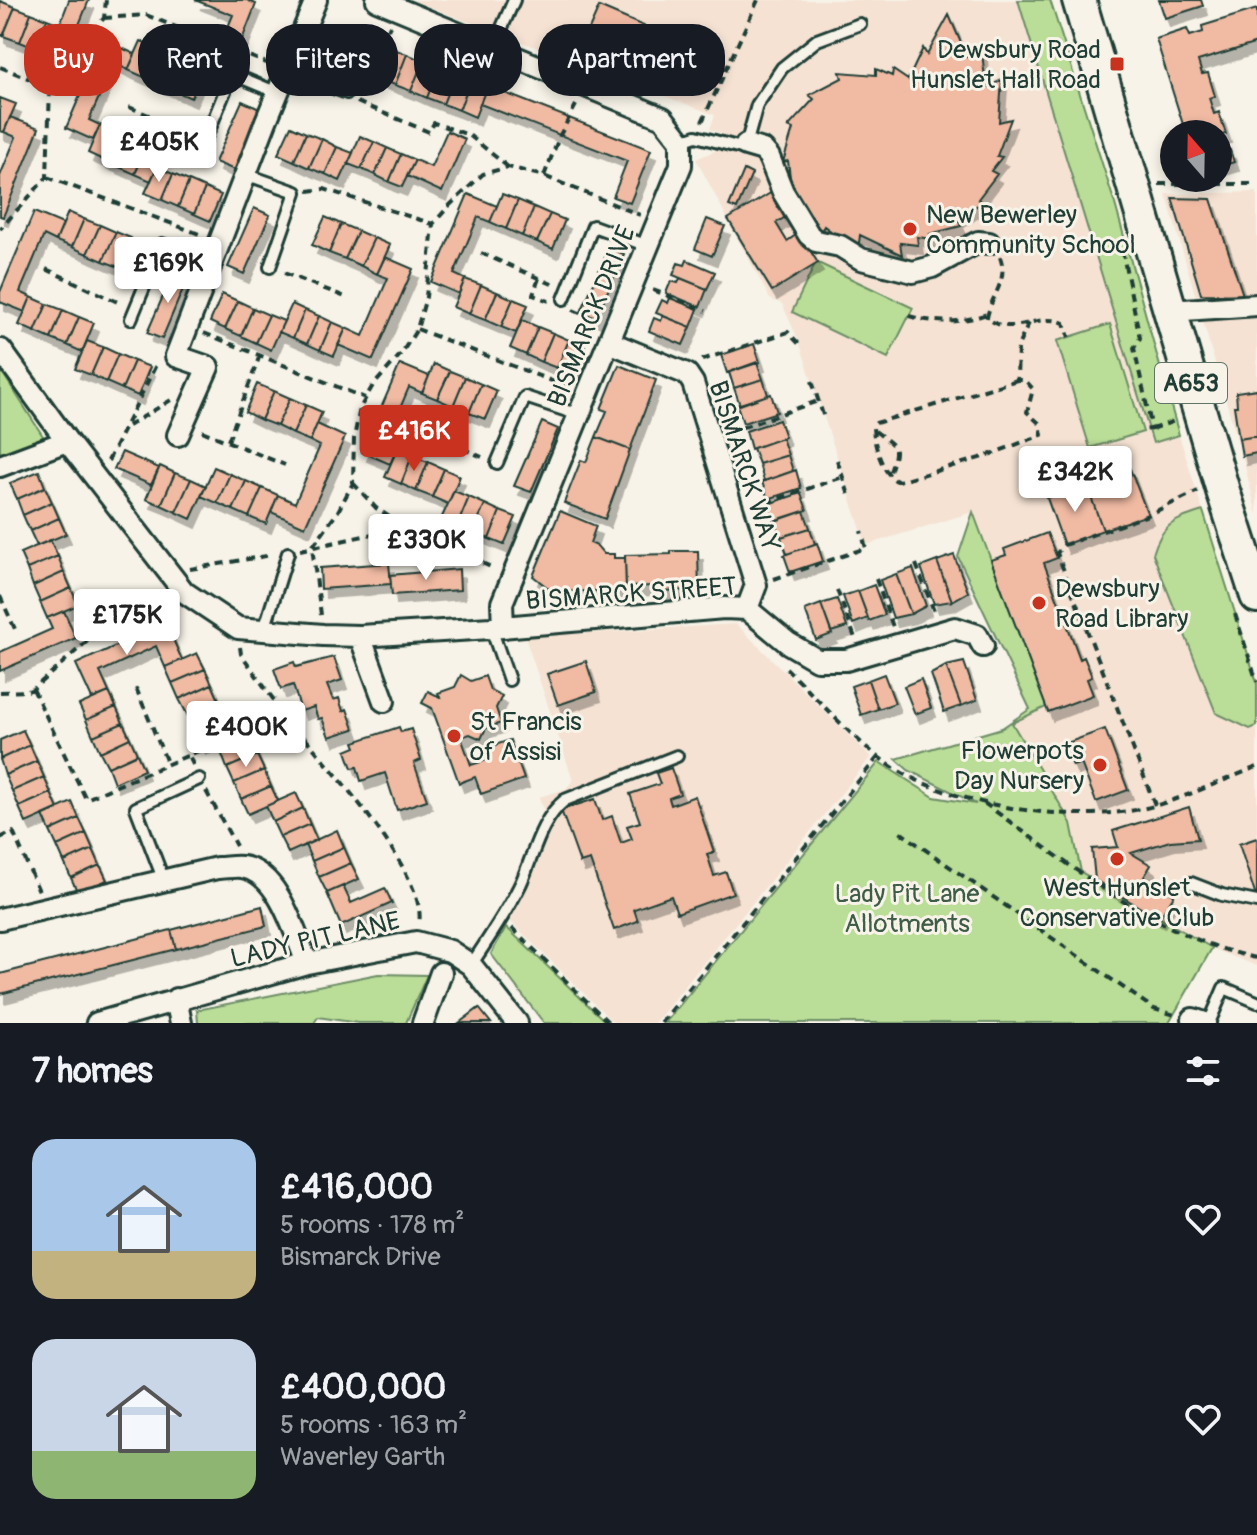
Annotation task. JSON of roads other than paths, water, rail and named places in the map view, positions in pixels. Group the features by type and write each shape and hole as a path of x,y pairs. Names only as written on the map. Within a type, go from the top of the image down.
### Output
{"main road":[{"name":"A653","path":"1079,0 1170,311 1247,531 1257,596"}],"street":[{"path":"306,24 316,0"},
{"path":"387,4 435,24"},
{"path":"522,60 663,118 688,138"},
{"path":"181,429 208,367 176,356 277,96"},
{"name":"BISMARCK DRIVE","path":"497,628 502,603 681,165 688,138"},
{"path":"746,145 763,150 769,157 783,192 809,235 816,241 840,246 861,259 913,272 932,267 978,242 989,243"},
{"path":"1170,311 1257,305"},
{"name":"BISMARCK WAY","path":"609,342 687,374 693,383 756,585 747,609"},
{"path":"0,466 67,441 1,350"},
{"name":"BISMARCK STREET","path":"67,441 181,588 238,628 360,636 497,628 724,608 747,609 804,655 817,660 846,660 955,628 977,635 983,646"},
{"path":"360,636 384,701"},
{"path":"0,919 217,868 243,867 262,875 276,891 307,963"},
{"name":"LADY PIT LANE","path":"97,1023 307,963 416,942 450,951 471,965 517,1023"},
{"path":"423,1023 441,973"},
{"path":"176,999 181,1023"}],"lane":[{"path":"504,24 514,0"},
{"path":"688,138 745,149 757,105 782,68 817,40 860,24"},
{"path":"201,150 232,74 266,88"},
{"path":"245,174 296,192 270,267"},
{"path":"566,295 593,226 648,246"},
{"path":"133,314 162,244 211,262"},
{"path":"497,463 525,397 579,415"},
{"path":"264,630 288,553"},
{"path":"497,628 509,680"},
{"path":"471,965 502,918 551,811 565,800 677,756"},
{"path":"164,881 136,808 199,779"},
{"path":"1191,883 1222,895 1257,902"},
{"path":"1202,1022 1224,988 1257,1002"}],"place":[{"name":"Dewsbury Road Hunslet Hall Road","path":"1117,64"},
{"name":"New Bewerley Community School","path":"910,229"},
{"name":"Dewsbury Road Library","path":"1039,603"},
{"name":"St Francis of Assisi","path":"454,736"},
{"name":"Flowerpots Day Nursery","path":"1100,765"},
{"name":"West Hunslet Conservative Club","path":"1117,859"}],"park label":[{"name":"Lady Pit Lane Allotments","path":"907,908"}]}
